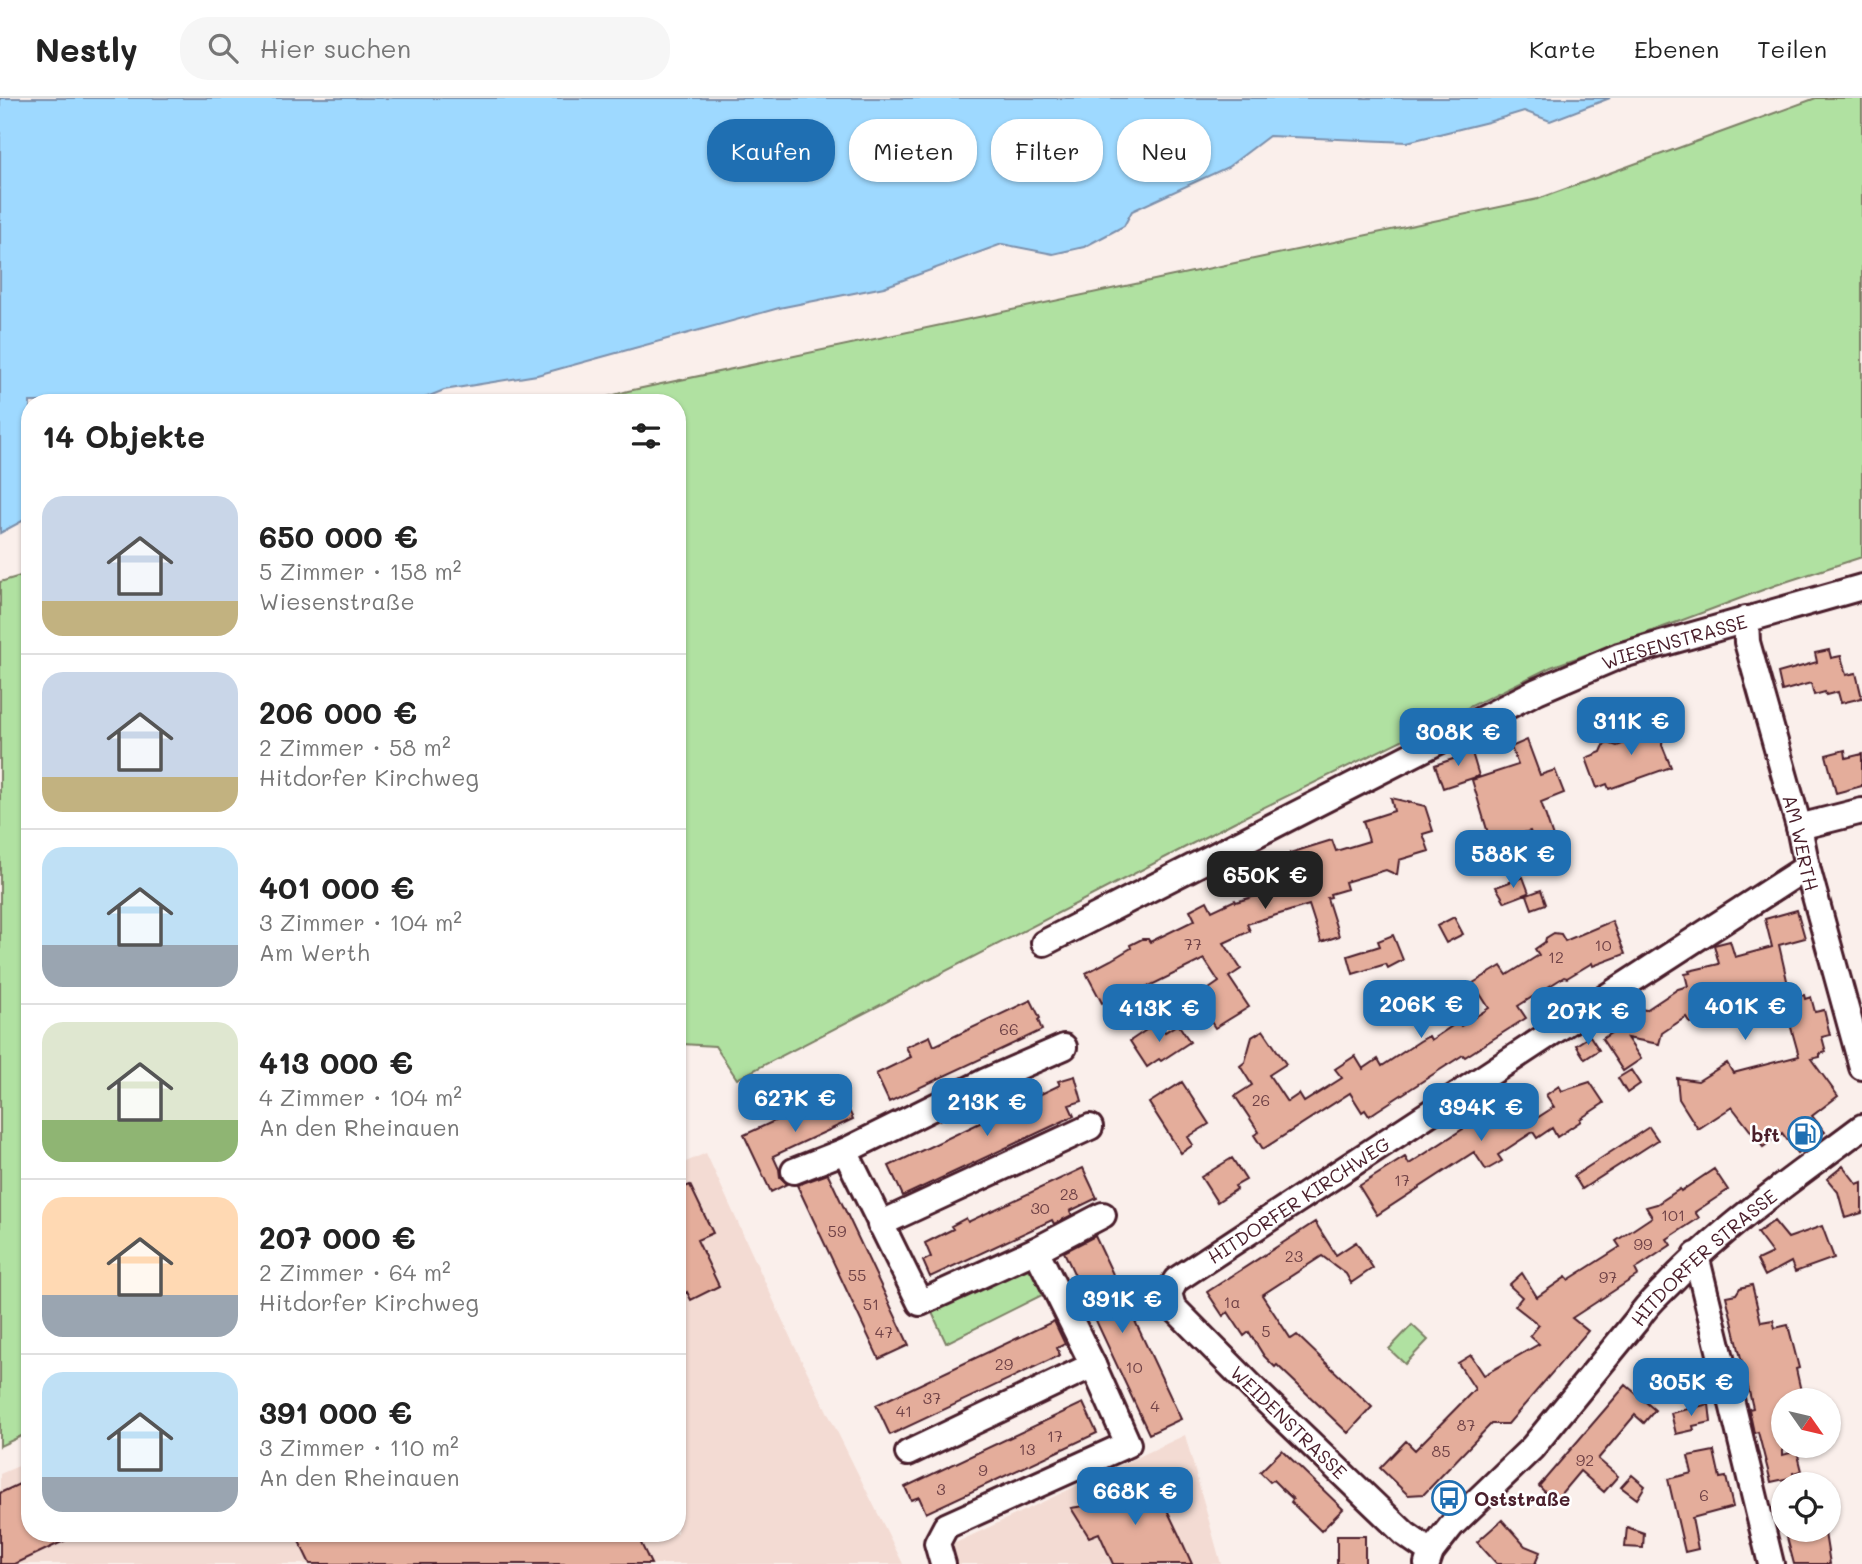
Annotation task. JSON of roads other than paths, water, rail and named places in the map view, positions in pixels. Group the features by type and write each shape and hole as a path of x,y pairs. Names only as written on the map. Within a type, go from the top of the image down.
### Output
{"street":[{"name":"WIESENSTRASSE","path":"1044,943 1537,691 1619,656 1862,587"},
{"name":"AM WERTH","path":"1746,619 1747,642 1862,1067"},
{"path":"1799,827 1862,811"},
{"name":"HITDORFER KIRCHWEG","path":"1176,1280 1807,867"},
{"path":"794,1171 845,1151 986,1081 1064,1047"},
{"path":"880,1224 1090,1126"},
{"name":"HITDORFER STRASSE","path":"1429,1558 1452,1525 1532,1448 1646,1306 1696,1255 1862,1126"},
{"path":"845,1151 920,1304 1036,1250 1103,1215"},
{"path":"943,1564 937,1543 946,1526 1128,1444 1093,1365 1036,1250"},
{"path":"1696,1255 1771,1564"},
{"name":"WEIDENSTRASSE","path":"1176,1280 1169,1293 1173,1307 1429,1558"},
{"path":"908,1453 1093,1365"}],"water":[{"path":"0,98 1610,98 1550,121 1524,111 1407,142 1269,136 1228,167 1211,175 1211,119 1117,119 1117,182 1195,182 1132,211 1124,226 1084,247 1053,254 1002,244 884,287 779,308 537,375 444,390 434,394 21,394 21,522 0,533"}],"place":[{"name":"bft","path":"1805,1134"},
{"name":"Oststraße","path":"1449,1498"}]}
